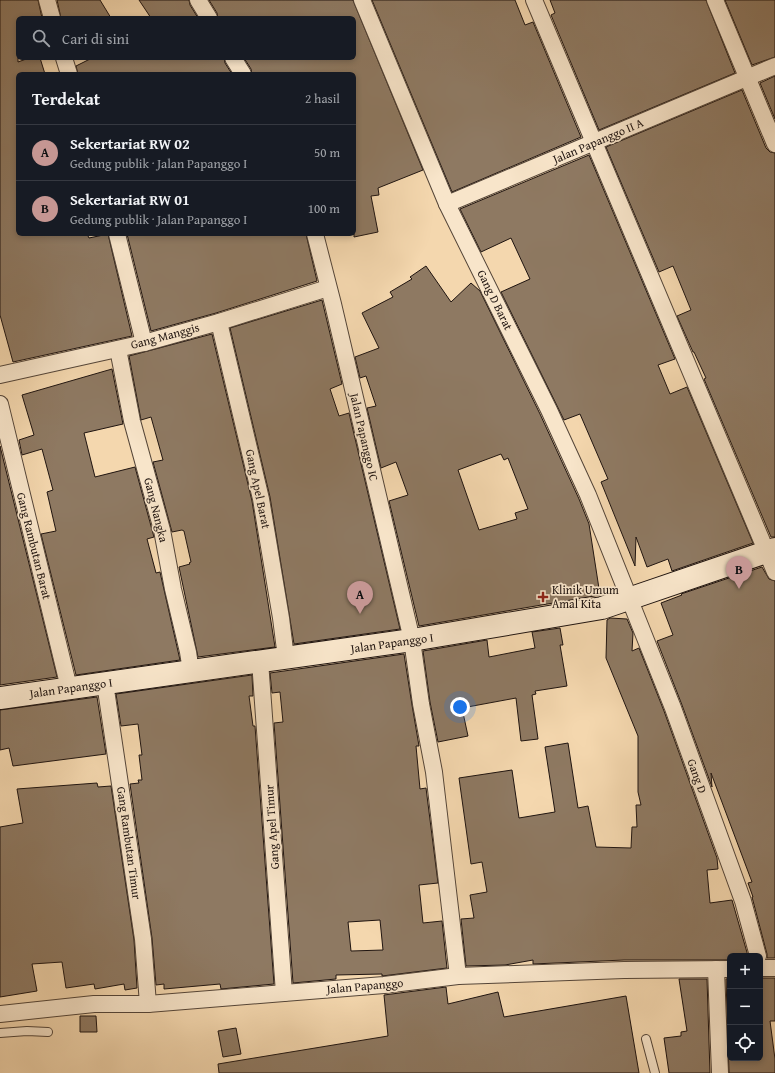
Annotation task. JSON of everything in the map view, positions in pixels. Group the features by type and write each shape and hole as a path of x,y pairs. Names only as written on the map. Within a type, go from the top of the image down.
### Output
{"street":[{"path":"47,0 51,16"},
{"path":"198,0 208,16"},
{"name":"Gang D Barat","path":"362,0 447,204 549,410 588,495 630,599"},
{"path":"534,0 594,143 771,550 775,572"},
{"path":"715,0 775,144"},
{"path":"65,60 68,72"},
{"path":"234,60 242,72"},
{"name":"Jalan Papanggo II A","path":"447,204 775,66"},
{"path":"117,236 144,343"},
{"name":"Jalan Papanggo IC","path":"315,236 333,304 412,640 421,704 434,772 458,976"},
{"name":"Gang Manggis","path":"0,375 144,343 219,322 328,288"},
{"name":"Gang Apel Barat","path":"219,322 261,499 281,618 286,658"},
{"name":"Gang Nangka","path":"118,349 132,421 162,530 191,671"},
{"name":"Gang Rambutan Barat","path":"0,404 69,688"},
{"name":"Jalan Papanggo I","path":"0,698 412,640 602,608 771,550"},
{"name":"Gang D","path":"630,599 673,708 694,769 718,830 759,953"},
{"name":"Gang Apel Timur","path":"260,662 284,993"},
{"name":"Gang Rambutan Timur","path":"105,683 142,932 148,1004"},
{"path":"720,1073 723,969"},
{"name":"Jalan Papanggo","path":"0,1014 94,1004 148,1004 384,985 458,976 624,970 723,969"}],"lane":[{"path":"0,1033 27,1031 48,1032"},
{"path":"646,1039 656,1073"}],"building":[{"path":"0,0 38,0 42,16 16,16 16,60 18,60 18,62 24,60 41,60 44,72 16,72 16,236 88,236 89,238 108,236 132,336 13,362 0,315"},
{"path":"57,0 100,0 110,16 61,16"},
{"path":"139,0 189,0 190,5 197,16 150,16"},
{"path":"209,0 353,0 423,170 378,188 379,195 371,196 378,232 354,237 356,236 356,72 252,72 245,60 356,60 356,16 218,16"},
{"path":"372,0 515,0 525,25 533,22 581,137 452,192"},
{"path":"550,0 706,0 735,73 599,130 551,15 555,13"},
{"path":"725,0 775,0 775,57 752,65"},
{"path":"88,60 224,60 231,72 78,72 76,66"},
{"path":"775,76 775,119 760,83"},
{"path":"742,90 766,148 770,152 775,153 775,537 771,537 704,379 706,378 677,316 691,310 673,266 659,272 606,147"},
{"path":"589,155 675,359 658,365 670,394 687,387 753,543 672,571 668,559 647,567 636,537 635,566 601,482 608,479 580,414 564,420 501,292 530,279 511,238 481,252 460,209"},
{"path":"127,236 306,236 317,281 216,313 151,331"},
{"path":"426,266 451,302 471,283 480,291 540,414 589,524 600,595 419,626 389,501 408,495 396,462 381,468 367,408 376,406 366,376 360,378 355,357 379,348 362,313 393,297 390,292 412,279 410,277","holes":["501,454 504,460 508,458 528,509 515,513 517,519 479,530 458,470"]},
{"path":"322,300 342,384 330,389 339,416 349,413 400,629 294,644 270,497 230,328"},
{"path":"212,334 252,501 275,647 198,657 179,567 190,564 189,563 191,562 184,531 172,532 153,462 163,460 151,417 141,420 129,356"},
{"path":"112,369 123,424 84,433 95,477 135,467 154,537 147,539 156,573 160,572 180,660 76,675 41,534 56,531 47,492 53,490 42,449 22,455 19,440 34,435 22,395"},
{"path":"0,446 57,677 0,685"},
{"path":"762,567 769,579 775,581 775,958 767,958 753,897 748,883 752,882 711,773 712,787 657,641 673,635 661,603 682,595 681,594"},
{"path":"610,618 627,619 633,633 632,651 639,648 664,711 717,858 718,869 707,870 710,903 732,900 747,953 727,953 727,960 624,960 533,964 533,960 505,965 466,966 461,919 474,918 470,895 487,892 482,862 471,864 459,778 512,770 519,818 555,812 545,747 568,743 578,808 588,806 596,847 631,848 632,827 637,827 636,805 641,805 638,792 638,736 606,658 607,620"},
{"path":"560,628 563,645 560,645 567,686 535,691 536,694 532,695 538,739 521,741 516,698 462,708 468,736 438,742 430,702 423,651 487,640 489,657 535,648 532,632"},
{"path":"404,654 419,746 416,746 420,789 426,788 438,883 419,885 423,923 442,921 447,968 382,976 382,974 336,975 336,979 293,983 274,723 283,722 280,692 272,693 270,673","holes":["380,920 383,950 351,951 348,922"]},
{"path":"252,675 253,696 249,696 253,726 255,726 274,984 221,989 220,984 164,989 164,984 156,985 152,938 130,784 139,783 138,780 142,780 139,755 142,755 138,724 121,726 116,694"},
{"path":"97,697 106,754 13,766 9,748 0,750 0,710"},
{"path":"97,783 98,787 111,786 134,940 137,988 125,990 124,984 95,989 94,984 66,988 62,962 32,964 37,991 0,997 0,827 23,823 17,789"},
{"path":"763,978 775,978 775,1021 770,1021 775,1059 775,1073 729,1073 729,1061 763,1061"},
{"path":"679,979 707,979 710,1073 669,1073 664,1038 681,1036 681,1032 687,1031"},
{"path":"726,979 727,979 727,1010"},
{"path":"446,987 448,1004 498,992 504,1017 626,996 639,1073 219,1073 218,1064 388,1036 384,995"},
{"path":"80,1016 96,1016 97,1032 80,1032"},
{"path":"236,1028 241,1054 223,1057 218,1031"}],"place":[{"name":"Sekertariat RW 01","path":"739,589"},
{"name":"Klinik Umum Amal Kita","path":"543,597"},
{"name":"Sekertariat RW 02","path":"360,614"}]}
